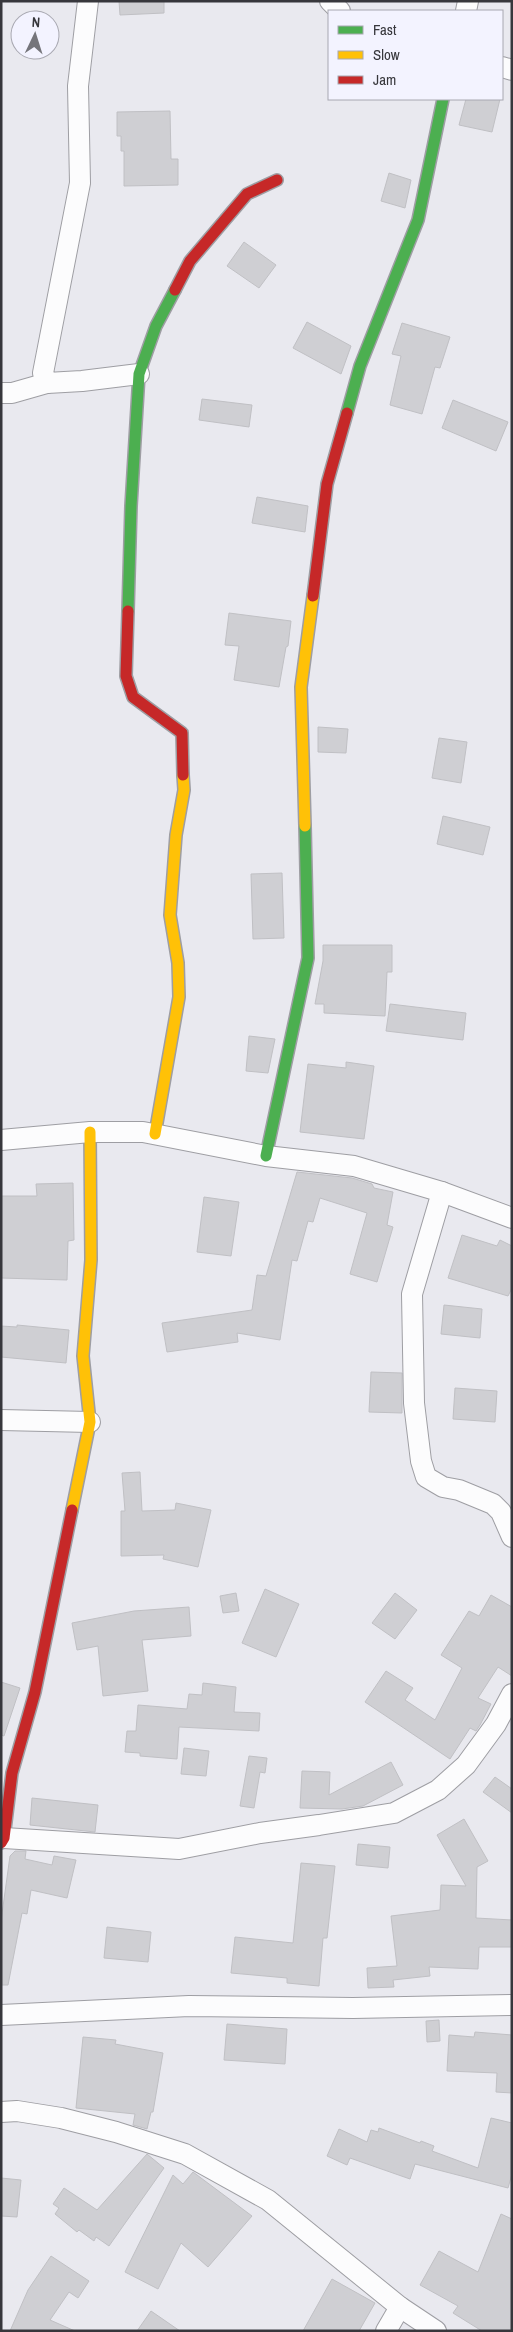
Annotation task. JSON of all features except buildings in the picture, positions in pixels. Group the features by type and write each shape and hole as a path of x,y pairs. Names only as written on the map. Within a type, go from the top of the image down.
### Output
{"street":[{"path":"47,383 43,372 80,183 78,86 88,1"},
{"path":"330,1 339,10"},
{"path":"266,1156 308,958 301,687 327,484 360,366 418,220 443,100"},
{"path":"155,1134 179,997 178,963 170,915 176,835 184,790 182,733 133,697 126,676 131,506 140,374 156,326 190,261 248,194 277,180"},
{"path":"1,393 12,393 47,383 140,374"},
{"path":"90,1132 91,1260 83,1356 90,1422 35,1692 7,1768 3,1840 179,1849 260,1832 319,1825 394,1812 438,1790 466,1765 496,1724 512,1694"},
{"path":"1,1140 90,1132 143,1132 266,1156 354,1166 442,1192 512,1218"},
{"path":"442,1192 412,1294 414,1402 422,1461 426,1478 443,1487 466,1492 493,1504 501,1512 512,1537"},
{"path":"1,1420 90,1422"},
{"path":"1,2015 189,2006 353,2008 512,2005"},
{"path":"1,2112 17,2111 61,2118 116,2132 185,2154 268,2200 400,2307 436,2331"},
{"path":"386,2331 400,2307"}],"traffic: fast":[{"path":"347,413 360,366 418,220 443,100"},
{"path":"128,611 131,506 139,374 156,326 175,290"},
{"path":"266,1156 308,958 305,826"}],"traffic: slow":[{"path":"305,826 301,687 313,596"},
{"path":"155,1134 179,997 178,963 170,915 176,835 184,790 183,775"},
{"path":"72,1510 90,1422 83,1356 91,1260 90,1132"}],"traffic: jam":[{"path":"175,290 190,261 247,194 277,180"},
{"path":"313,596 327,484 347,413"},
{"path":"128,611 126,676 133,697 182,733 183,775"},
{"path":"1,1843 4,1838 12,1773 35,1692 72,1510"}]}
